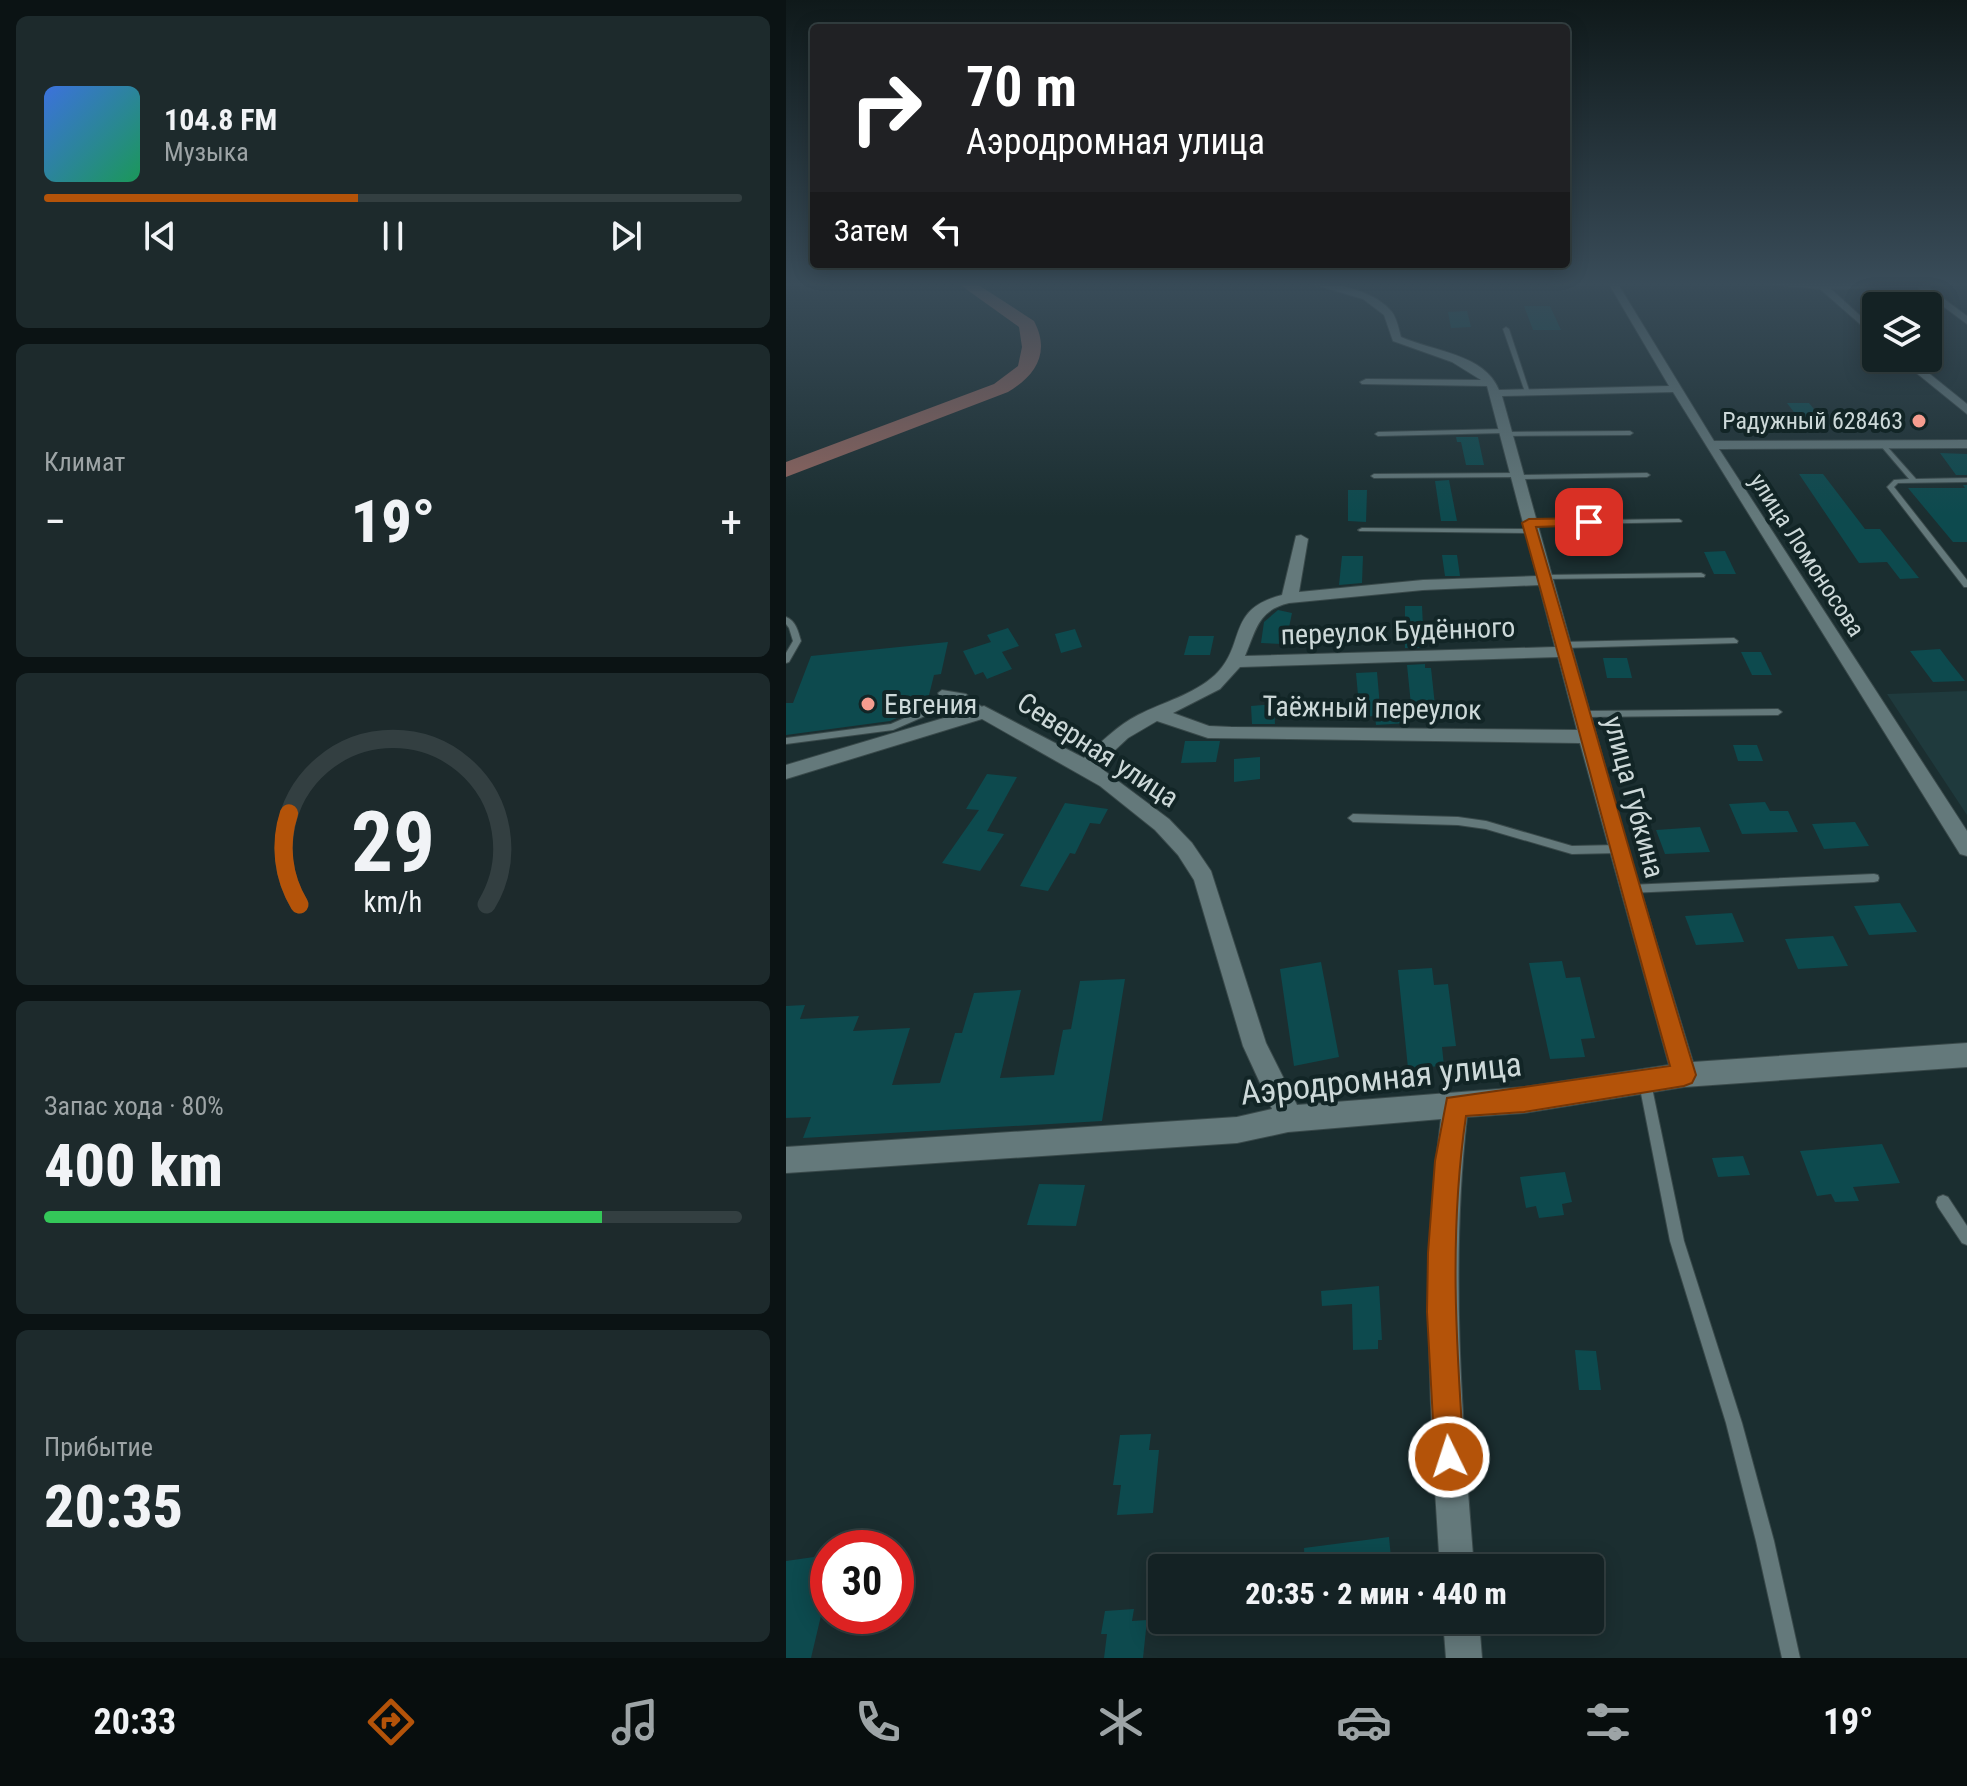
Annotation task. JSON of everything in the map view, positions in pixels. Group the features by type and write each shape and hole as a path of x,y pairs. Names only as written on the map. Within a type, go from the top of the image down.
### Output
{"street":[{"path":"1461,361 1479,372 1493,388"},
{"name":"улица Ломоносова","path":"1660,361 1967,848"},
{"path":"1920,372 1967,410"},
{"path":"1366,382 1528,392 1676,389"},
{"name":"улица Губкина","path":"1493,388 1590,736 1629,889 1684,1075"},
{"path":"1710,445 1967,444"},
{"path":"1289,598 1295,582 1301,539"},
{"path":"1084,769 1125,731 1206,690 1222,678 1233,662 1256,610 1274,600 1423,585 1544,578"},
{"name":"переулок Будённого","path":"1233,662 1564,648"},
{"name":"Северная улица","path":"786,772 984,712 1057,750 1145,807 1190,852 1204,877 1255,1046 1288,1119"},
{"name":"Таёжный переулок","path":"1156,714 1208,732 1418,734 1488,738 1590,736"},
{"name":"Аэродромная улица","path":"791,1161 1237,1130 1288,1119 1524,1100 1684,1075 1967,1055"},
{"path":"1456,1106 1442,1223 1440,1312 1456,1554"},
{"path":"1462,1634 1464,1658"}],"lane":[{"path":"1517,361 1528,392"},
{"path":"1378,434 1630,433"},
{"path":"1882,444 1914,480"},
{"path":"1374,476 1647,475"},
{"path":"1967,480 1896,481 1890,487 1967,585"},
{"path":"1362,530 1679,521"},
{"path":"1544,578 1701,575"},
{"path":"786,619 793,627 797,641 786,660"},
{"name":"переулок Будённого","path":"1564,648 1734,641"},
{"path":"942,693 963,696 984,712"},
{"path":"786,741 893,727 963,696"},
{"path":"1584,714 1778,712"},
{"path":"1353,818 1458,821 1486,825 1572,850 1618,849"},
{"path":"1629,889 1874,878"},
{"path":"1644,1082 1677,1241 1734,1423 1791,1658"},
{"path":"1943,1202 1967,1238"}],"shaded area":[{"path":"1967,691 1967,815 1887,694"}],"building":[{"path":"1787,403 1809,403 1822,419 1800,420"},
{"path":"1456,437 1478,437 1484,465 1466,465 1461,442 1457,442"},
{"path":"1940,453 1967,454 1967,475 1956,475"},
{"path":"1799,474 1823,474 1865,529 1880,529 1919,578 1900,579 1887,562 1859,563"},
{"path":"1449,480 1457,521 1441,521 1435,481"},
{"path":"1963,485 1967,485 1967,542 1953,542 1908,488 1965,488"},
{"path":"1348,490 1367,490 1366,522 1348,521"},
{"path":"1725,551 1736,574 1714,574 1704,552"},
{"path":"1442,555 1457,555 1460,576 1445,576"},
{"path":"1342,556 1363,556 1362,583 1339,585"},
{"path":"1405,606 1422,606 1424,648 1405,648"},
{"path":"1278,610 1292,613 1287,637 1283,644 1261,643 1264,622"},
{"path":"1008,628 1019,646 1002,652 1012,669 987,679 983,672 975,675 963,651 991,642 987,635"},
{"path":"1075,629 1082,647 1061,653 1055,634"},
{"path":"1189,636 1214,636 1210,655 1184,655"},
{"name":"Евгения","path":"948,642 941,674 934,675 928,699 904,702 899,717 890,721 786,735 786,703 793,703 811,656"},
{"path":"1940,649 1965,681 1933,682 1910,651"},
{"path":"1741,652 1761,652 1772,675 1752,675"},
{"path":"1603,658 1627,658 1632,678 1607,678"},
{"path":"1425,664 1425,668 1431,668 1436,715 1412,715 1407,665"},
{"path":"1377,672 1380,707 1406,707 1408,723 1376,725 1375,716 1360,717 1356,673"},
{"path":"1274,704 1275,724 1252,724 1251,706"},
{"path":"1185,741 1220,741 1216,762 1181,763"},
{"path":"1733,745 1757,745 1763,761 1738,761"},
{"path":"1260,757 1260,779 1234,782 1234,759"},
{"path":"987,774 1017,777 987,831 1004,834 980,871 942,863 979,810 966,809"},
{"path":"1765,802 1770,811 1788,811 1798,832 1742,834 1729,804"},
{"path":"1065,803 1108,809 1100,824 1090,823 1075,854 1070,853 1048,891 1020,886"},
{"path":"1855,822 1869,846 1824,849 1812,824"},
{"path":"1700,827 1710,852 1665,854 1656,830"},
{"path":"1900,903 1917,932 1869,935 1854,906"},
{"path":"1732,913 1744,942 1696,945 1685,916"},
{"path":"1833,936 1848,966 1798,969 1785,939"},
{"path":"1562,961 1566,978 1580,977 1595,1038 1581,1039 1585,1057 1550,1059 1529,963"},
{"path":"1321,962 1339,1057 1294,1066 1280,969"},
{"path":"1432,968 1434,985 1448,984 1456,1046 1442,1047 1444,1066 1408,1068 1398,970"},
{"path":"1125,979 1102,1121 803,1138 811,1117 786,1118 786,1006 805,1005 800,1019 859,1016 853,1031 910,1028 892,1085 940,1083 955,1033 962,1033 974,993 1021,990 1000,1078 1054,1075 1063,1030 1071,1029 1080,981"},
{"path":"1882,1144 1900,1183 1853,1187 1859,1201 1835,1202 1831,1194 1817,1196 1800,1151"},
{"path":"1743,1156 1750,1175 1718,1177 1712,1158"},
{"path":"1565,1172 1572,1202 1562,1204 1564,1215 1539,1218 1536,1206 1526,1208 1520,1177"},
{"path":"1039,1184 1085,1185 1076,1226 1027,1225"},
{"path":"1379,1286 1382,1340 1378,1340 1378,1349 1353,1350 1352,1304 1322,1306 1321,1291"},
{"path":"1575,1350 1596,1351 1601,1390 1579,1390"},
{"path":"1151,1434 1149,1450 1159,1450 1153,1513 1117,1515 1121,1485 1113,1485 1120,1435"},
{"path":"1389,1537 1391,1554 1304,1554 1304,1548"},
{"path":"810,1558 810,1634 817,1634 811,1658 786,1658 786,1561"},
{"path":"1134,1609 1132,1621 1147,1620 1143,1658 1104,1658 1107,1634 1101,1634 1105,1611"}],"waterway":[{"path":"786,470 1001,388 1020,375 1030,361"}],"place":[{"name":"Радужный 628463","path":"1919,421"},
{"name":"Евгения","path":"868,704"}],"route":[{"path":"1449,1457 1440,1312 1441,1253 1447,1161 1456,1106 1524,1100 1684,1075 1623,869 1590,736 1529,523 1589,522"}]}
